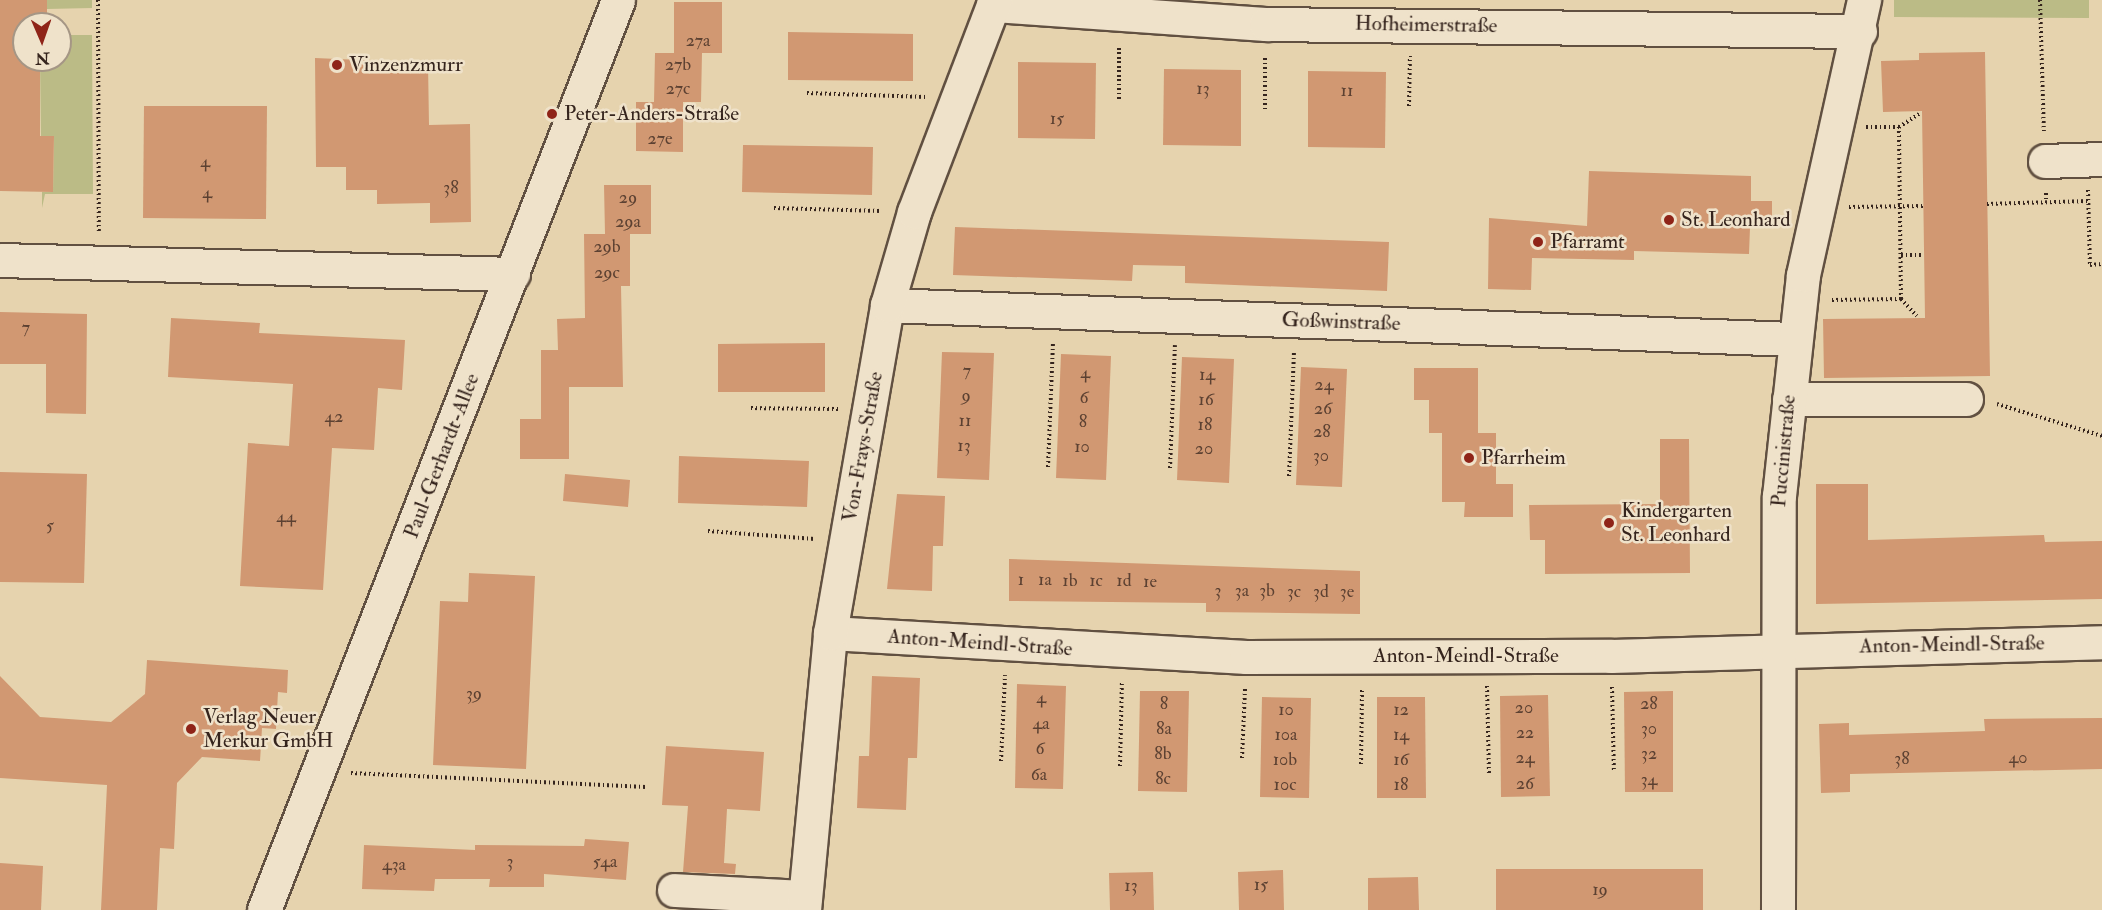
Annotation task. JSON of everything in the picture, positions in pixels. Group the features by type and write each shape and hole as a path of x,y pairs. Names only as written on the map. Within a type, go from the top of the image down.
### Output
{"street":[{"name":"Paul-Gerhardt-Allee","path":"264,910 320,772 618,0"},
{"name":"Hofheimerstraße","path":"994,3 1119,18 1266,24 1411,25 1862,15"},
{"name":"Von-Frays-Straße","path":"804,903 830,633 888,305 914,213 994,3"},
{"name":"Puccinistraße","path":"1778,910 1779,496 1794,339 1815,208 1862,15"},
{"path":"2045,160 2095,159"},
{"path":"0,260 513,274"},
{"name":"Goßwinstraße","path":"888,305 1054,315 1295,320 1794,339"},
{"path":"1789,399 1966,399"},
{"name":"Anton-Meindl-Straße","path":"830,633 1123,653 1246,657 1611,656 1777,648 2102,642"},
{"path":"674,890 804,903"}],"path":[{"path":"98,0 99,263"},
{"path":"2040,0 2046,202"},
{"path":"1119,18 1119,99"},
{"path":"1265,109 1266,24"},
{"path":"1409,106 1411,25"},
{"path":"807,93 958,98"},
{"path":"1835,128 1899,127 1919,114"},
{"path":"1899,127 1901,299 1917,316"},
{"path":"2095,159 2088,201 2090,265 2102,264"},
{"path":"1988,204 2088,201"},
{"path":"1815,208 1923,206"},
{"path":"774,208 914,213"},
{"path":"1901,255 1922,255"},
{"path":"1799,301 1901,299"},
{"path":"1048,467 1054,315"},
{"path":"1170,468 1176,317"},
{"path":"1289,476 1295,320"},
{"path":"1966,399 2102,436"},
{"path":"751,408 869,410"},
{"path":"708,531 846,541"},
{"path":"1001,761 1006,644"},
{"path":"1120,766 1123,653"},
{"path":"1487,655 1489,776"},
{"path":"1611,656 1614,772"},
{"path":"1242,758 1246,657"},
{"path":"1361,764 1363,657"},
{"path":"320,772 646,786"}],"green space":[{"path":"47,0 92,0 92,8 47,9"},
{"path":"1894,0 2089,0 2089,18 1894,17"},
{"path":"72,35 92,35 93,194 45,194 42,208 42,192 53,192 54,137 41,136 40,72 72,72"}],"building":[{"path":"0,0 47,0 47,12 12,12 12,72 40,72 40,136 54,136 53,192 0,191"},
{"path":"674,2 722,2 722,53 702,53 701,102 683,102 683,152 636,151 636,102 654,102 655,53 674,53"},
{"path":"788,32 913,34 913,81 788,80"},
{"path":"1985,52 1990,376 1824,378 1823,319 1925,318 1922,111 1883,112 1881,61 1919,60 1919,53"},
{"path":"315,58 428,63 429,125 470,124 471,222 430,223 430,203 377,204 377,190 346,190 346,167 316,167"},
{"path":"1018,62 1096,63 1095,139 1018,138"},
{"path":"1164,69 1241,70 1241,146 1163,145"},
{"path":"1308,71 1386,72 1385,148 1308,147"},
{"path":"144,106 267,106 266,219 143,218"},
{"path":"743,145 873,147 872,195 742,192"},
{"name":"St. Leonhard","path":"1589,171 1751,176 1751,201 1772,201 1772,228 1750,228 1749,254 1634,251 1634,260 1532,258 1531,290 1488,289 1489,218 1587,226"},
{"path":"604,185 651,185 651,234 630,234 630,286 621,286 623,387 569,387 569,459 520,459 520,419 541,419 541,350 558,350 557,319 585,318 584,234 605,234"},
{"path":"955,227 1389,242 1387,291 1185,283 1185,266 1133,265 1132,281 953,275"},
{"path":"0,312 87,314 86,414 46,413 46,364 0,364"},
{"path":"171,318 260,323 259,333 405,340 402,390 378,388 374,450 332,448 323,590 240,586 248,443 289,446 293,384 168,377"},
{"path":"825,343 825,392 718,392 718,344"},
{"path":"942,352 994,353 989,480 937,478"},
{"path":"1061,354 1111,356 1106,480 1056,478"},
{"path":"1182,357 1234,359 1229,483 1177,480"},
{"path":"1301,367 1347,369 1342,487 1296,485"},
{"name":"Pfarrheim","path":"1414,368 1478,368 1478,433 1496,433 1496,484 1513,484 1513,517 1464,517 1465,502 1442,502 1442,433 1429,433 1429,400 1414,400"},
{"name":"Kindergarten St. Leonhard","path":"1660,439 1689,439 1690,573 1545,574 1545,540 1530,540 1529,505 1660,504"},
{"path":"679,456 809,461 807,507 678,503"},
{"path":"0,472 87,474 84,583 0,582"},
{"path":"565,474 630,480 628,507 563,501"},
{"path":"1816,484 1868,484 1868,540 2044,535 2045,542 2102,541 2102,599 1816,604"},
{"path":"897,494 945,496 943,546 933,546 932,591 887,589"},
{"path":"1009,559 1360,571 1360,614 1206,612 1206,603 1009,601"},
{"path":"469,573 535,576 526,769 433,765 440,601 468,602"},
{"path":"147,660 288,670 287,693 278,692 276,729 262,728 260,761 202,757 177,783 174,849 160,848 157,910 101,910 107,785 0,778 0,676 40,717 111,722 145,694"},
{"path":"872,676 920,678 917,758 908,758 906,810 857,808 859,756 869,756"},
{"path":"1017,684 1066,686 1063,789 1015,788"},
{"path":"1140,691 1189,691 1187,792 1138,791"},
{"path":"1673,691 1673,792 1625,792 1624,692"},
{"path":"1548,695 1550,796 1501,797 1500,696"},
{"path":"1262,697 1311,698 1309,798 1260,797"},
{"path":"1377,697 1425,697 1426,798 1377,798"},
{"path":"2102,718 2102,769 1850,774 1850,792 1821,793 1819,724 1849,723 1849,735 1985,731 1984,719"},
{"path":"666,746 764,752 760,811 727,809 724,863 736,864 735,874 683,872 688,806 662,805"},
{"path":"585,839 629,842 626,880 544,874 544,887 489,887 490,879 435,879 434,891 362,889 364,845 475,850 475,845 584,846"},
{"path":"0,863 43,866 41,910 0,910"},
{"path":"1496,869 1703,869 1703,910 1496,910"},
{"path":"1283,870 1284,910 1239,910 1238,872"},
{"path":"1153,872 1154,910 1110,910 1109,873"},
{"path":"1418,877 1419,910 1368,910 1368,878"}],"place":[{"name":"Vinzenzmurr","path":"337,65"},
{"name":"Peter-Anders-Straße","path":"552,114"},
{"name":"St. Leonhard","path":"1669,220"},
{"name":"Pfarramt","path":"1538,242"},
{"name":"Pfarrheim","path":"1469,458"},
{"name":"Kindergarten St. Leonhard","path":"1609,523"},
{"name":"Verlag Neuer Merkur GmbH","path":"191,729"}]}
